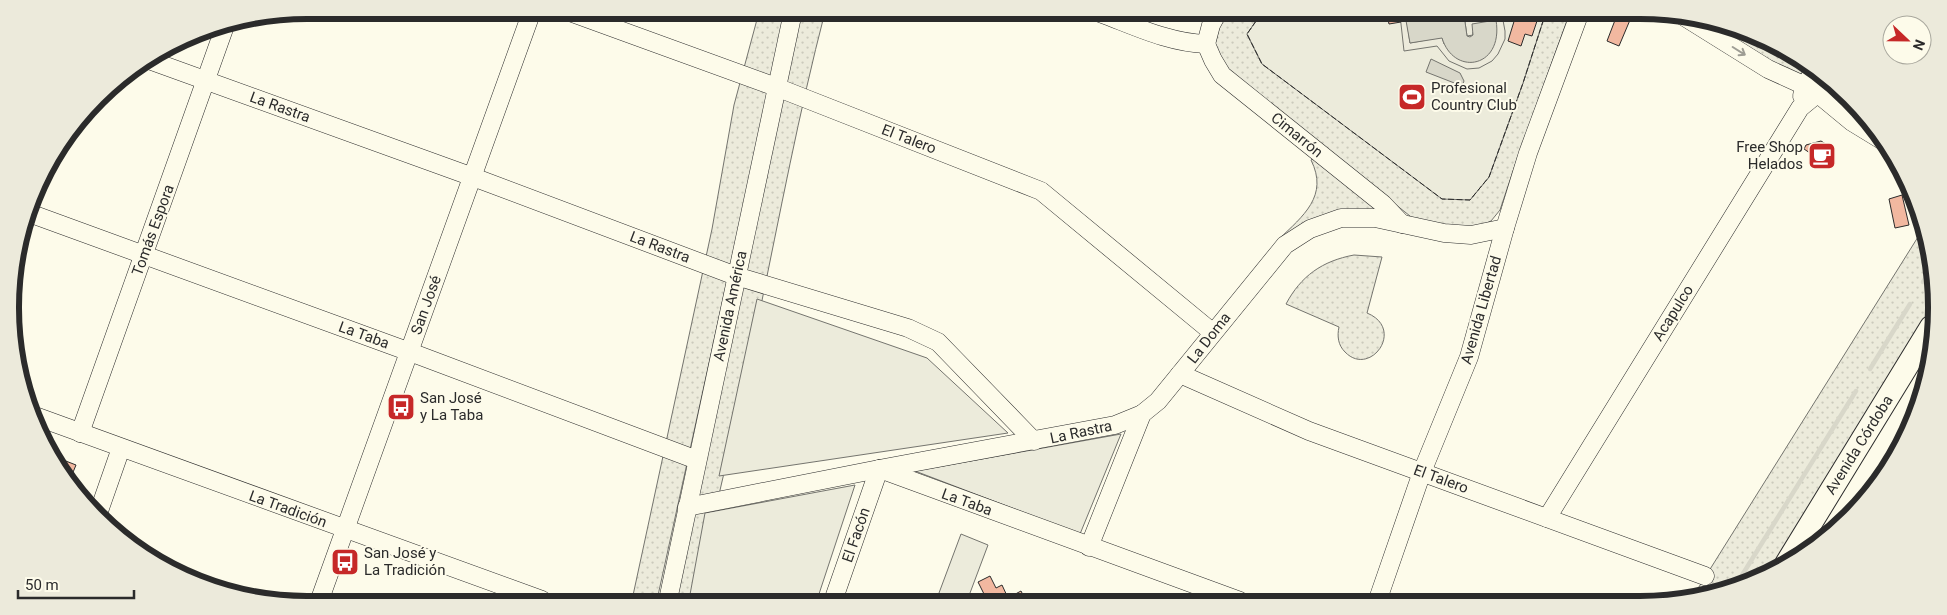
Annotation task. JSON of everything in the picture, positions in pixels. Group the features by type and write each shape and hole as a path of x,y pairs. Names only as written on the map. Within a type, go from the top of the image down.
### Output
{"main road":[{"name":"Avenida Córdoba","path":"1808,540 1927,334"}],"street":[{"name":"San José","path":"321,596 529,19"},
{"name":"El Talero","path":"589,19 776,87 1041,191 1212,332"},
{"name":"Avenida América","path":"669,596 696,460 792,19"},
{"path":"1117,19 1169,38 1190,43 1206,44 1214,19"},
{"name":"Avenida Libertad","path":"1379,596 1422,472 1469,357 1528,153 1578,19"},
{"path":"1696,24 1768,69 1816,87 1852,122 1870,133"},
{"name":"Tomás Espora","path":"80,433 224,32"},
{"name":"Cimarrón","path":"1206,44 1212,60 1222,75 1383,204 1402,224"},
{"name":"La Rastra","path":"155,62 473,176 736,276 908,328 938,342 1034,441 1115,425 1142,414"},
{"name":"Acapulco","path":"1546,518 1800,108 1816,87"},
{"name":"La Taba","path":"34,215 410,352 696,460"},
{"name":"La Doma","path":"1089,547 1142,414 1158,401 1212,332 1285,245 1310,229 1341,218 1375,218 1402,224"},
{"path":"1402,224 1444,233 1471,235 1505,228"},
{"name":"El Talero","path":"1180,374 1309,431 1705,576"},
{"name":"La Tradición","path":"41,418 531,596"},
{"path":"687,507 1034,441"},
{"path":"99,508 121,448"},
{"name":"La Taba","path":"879,469 1226,596"},
{"name":"El Facón","path":"834,596 879,469"}],"shaded area":[{"path":"757,19 784,19 658,596 633,596 712,229 734,105"},
{"path":"798,19 823,19 798,125 752,351 697,596 675,596"},
{"path":"1222,19 1258,19 1247,34 1262,64 1324,110 1470,200 1489,177 1544,19 1568,19 1500,210 1491,221 1474,229 1415,220 1231,73 1223,62 1215,44"},
{"name":"Profesional Country Club","path":"1258,19 1544,19 1489,177 1470,200 1442,199 1262,64 1247,34"},
{"path":"1400,19 1407,19 1410,43 1442,37 1444,44 1473,62 1473,35 1467,36 1465,19 1503,19 1505,39 1498,54 1492,61 1479,68 1467,69 1449,61 1437,46 1404,51"},
{"path":"1406,19 1465,19 1467,36 1470,37 1473,35 1472,24 1496,20 1496,36 1493,49 1486,57 1476,62 1466,62 1457,58 1448,50 1442,38 1410,43"},
{"path":"1720,31 1750,41 1800,67 1830,90 1866,128"},
{"path":"1431,59 1460,73 1464,81 1462,86 1426,72"},
{"path":"1315,157 1383,211 1279,239 1297,222 1311,204 1315,195 1316,173 1311,160"},
{"path":"1919,236 1923,251 1928,289 1927,333 1793,552 1750,574 1696,591"},
{"path":"1354,255 1382,257 1367,313 1378,320 1384,329 1384,339 1380,348 1373,355 1364,359 1355,358 1345,352 1339,340 1339,327 1286,304 1298,285 1314,271 1332,261"},
{"path":"757,299 927,358 1008,433 719,476"},
{"path":"1121,434 1080,534 915,471"},
{"path":"855,485 818,596 690,596 705,513"},
{"path":"961,534 988,545 969,596 938,596"}],"building":[{"path":"1388,19 1401,19 1401,22 1389,24"},
{"path":"1515,19 1538,19 1532,36 1525,34 1521,46 1508,41"},
{"path":"1615,19 1630,20 1619,46 1607,41"},
{"name":"Free Shop Helados","path":"1821,141 1834,149 1825,163 1804,149 1806,145"},
{"path":"1902,195 1909,225 1895,228 1889,199"},
{"path":"62,459 76,465 72,475"},
{"path":"990,576 996,588 1002,585 1007,596 985,596 978,582"},
{"path":"1021,591 1024,596 1012,596"}],"waterway":[{"path":"1923,282 1927,276"},
{"path":"1870,369 1910,304"},
{"path":"1741,578 1856,391"}],"fence":[{"path":"1258,19 1247,34 1262,64 1442,199 1470,200 1489,177 1544,19"}],"place":[{"name":"Profesional Country Club","path":"1412,97"},
{"name":"Free Shop Helados","path":"1822,156"},
{"name":"San José y La Taba","path":"401,407"},
{"name":"San José y La Tradición","path":"345,562"}]}
